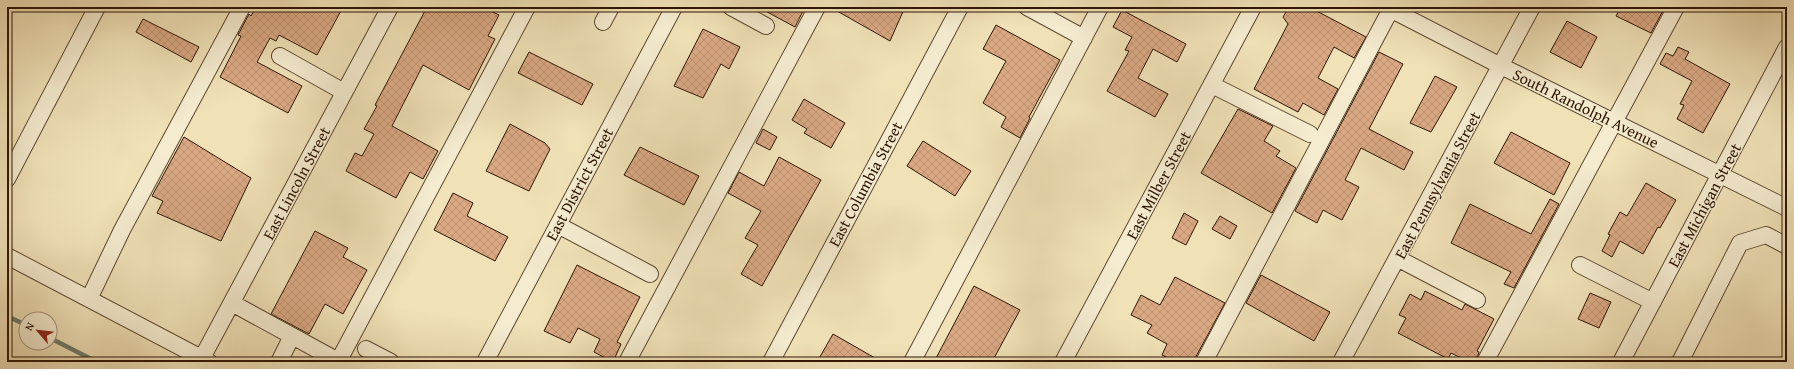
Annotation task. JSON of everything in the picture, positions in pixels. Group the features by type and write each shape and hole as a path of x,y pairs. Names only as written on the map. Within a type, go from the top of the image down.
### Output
{"street":[{"path":"7,179 97,7"},
{"path":"89,299 122,230 242,7"},
{"name":"East Lincoln Street","path":"205,360 232,303 390,7"},
{"path":"232,303 338,361 527,7"},
{"path":"603,22 611,7"},
{"name":"East District Street","path":"485,362 674,7"},
{"path":"730,7 766,26"},
{"path":"627,362 817,7"},
{"name":"East Columbia Street","path":"771,362 960,7"},
{"path":"1027,7 1084,38"},
{"path":"912,362 1100,7"},
{"name":"East Milber Street","path":"1063,362 1253,7"},
{"name":"East Pennsylvania Street","path":"1341,362 1532,7"},
{"path":"1485,362 1676,7"},
{"path":"1204,362 1390,8"},
{"name":"South Randolph Avenue","path":"1390,8 1500,66 1787,208"},
{"name":"East Michigan Street","path":"1621,362 1720,174 1781,74 1787,48"},
{"path":"280,56 344,92"},
{"path":"1212,85 1310,134"},
{"path":"558,225 650,274"},
{"path":"1680,362 1740,244 1766,235 1787,246"},
{"path":"7,256 205,360"},
{"path":"1397,258 1477,300"},
{"path":"1580,265 1653,302"},
{"path":"279,362 292,336"},
{"path":"366,349 392,362"}],"building":[{"path":"256,7 343,7 317,55 279,35 276,41 270,38 257,62 302,86 288,113 220,77 241,36 238,35 249,14 251,16"},
{"path":"427,7 483,7 499,15 488,36 495,39 469,90 423,65 392,126 438,151 423,179 410,172 396,198 346,171 355,153 362,156 374,134 364,129 377,106 375,105"},
{"path":"758,7 805,7 795,27"},
{"path":"830,7 905,7 890,41"},
{"path":"1289,7 1309,7 1366,37 1354,58 1334,47 1318,78 1338,89 1324,115 1303,103 1298,112 1254,89 1288,24 1283,17"},
{"path":"1621,7 1665,7 1651,33 1616,16"},
{"path":"1122,10 1186,44 1177,62 1153,49 1138,78 1168,94 1155,117 1107,91 1129,51 1125,50 1132,37 1113,27"},
{"path":"143,19 199,47 191,62 136,32"},
{"path":"1567,21 1597,37 1581,68 1550,52"},
{"path":"996,25 1060,60 1029,117 1030,118 1020,138 1001,127 1006,117 983,103 1006,61 983,49"},
{"path":"703,29 740,47 729,69 721,64 703,98 674,86"},
{"path":"1678,47 1689,52 1685,59 1730,84 1703,133 1677,119 1684,105 1680,104 1692,81 1660,64 1666,53 1673,56"},
{"path":"529,52 593,84 582,105 518,73"},
{"path":"1379,52 1403,64 1369,129 1413,152 1404,170 1361,148 1345,180 1359,187 1342,220 1323,210 1317,223 1295,211"},
{"path":"1435,76 1457,87 1431,132 1410,123"},
{"path":"804,99 845,123 831,148 804,133 807,129 792,120"},
{"path":"1238,109 1273,126 1264,141 1280,151 1276,156 1296,168 1272,213 1201,173"},
{"path":"510,124 545,143 550,149 529,191 486,171"},
{"path":"763,129 777,137 770,150 756,143"},
{"path":"1511,132 1570,163 1554,195 1494,163"},
{"path":"184,137 251,178 221,241 157,213 163,201 152,196"},
{"path":"923,141 971,171 955,196 907,166"},
{"path":"640,147 699,176 684,205 624,175"},
{"path":"779,157 821,180 762,286 741,274 758,245 745,238 761,211 728,193 739,172 764,186"},
{"path":"1646,183 1676,200 1660,228 1658,227 1643,254 1620,241 1612,257 1602,251 1610,235 1608,234 1620,212 1627,216"},
{"path":"453,193 473,203 467,216 508,237 495,261 434,230"},
{"path":"1550,199 1559,204 1514,288 1504,284 1511,272 1451,243 1470,204 1531,234"},
{"path":"1184,213 1198,221 1186,245 1172,238"},
{"path":"1220,216 1237,226 1230,239 1212,229"},
{"path":"315,231 348,248 343,257 367,270 343,314 325,304 309,334 271,314"},
{"path":"577,265 640,297 617,342 621,344 613,362 594,352 600,339 578,328 570,343 544,331"},
{"path":"1261,275 1330,312 1314,341 1246,303"},
{"path":"1175,277 1225,303 1193,362 1175,362 1162,355 1167,344 1147,333 1152,325 1131,315 1141,295 1160,305"},
{"path":"974,286 1020,310 992,362 934,362"},
{"path":"1425,291 1462,310 1465,304 1494,319 1477,351 1479,352 1476,362 1469,362 1451,353 1448,359 1398,333 1406,318 1399,315 1410,294 1421,300"},
{"path":"1590,293 1611,302 1599,328 1578,319"},
{"path":"833,334 882,362 817,362"}],"waterway":[{"path":"7,316 18,321"},
{"path":"58,342 97,362"}]}
